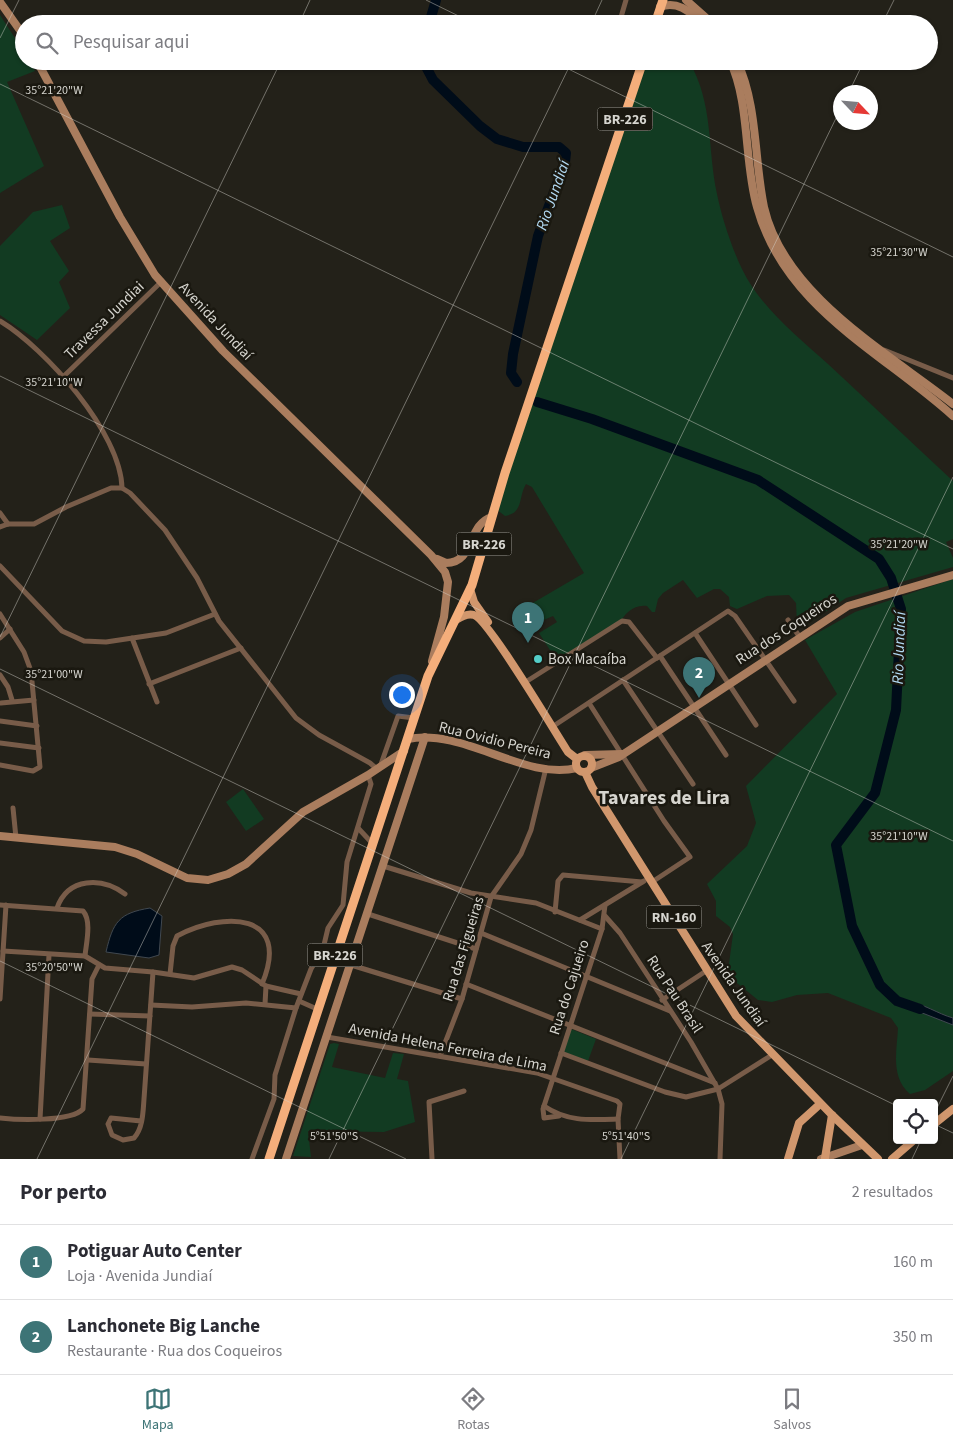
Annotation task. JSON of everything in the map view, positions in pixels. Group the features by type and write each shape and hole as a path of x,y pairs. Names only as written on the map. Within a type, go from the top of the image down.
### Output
{"highway":[{"name":"BR-226","path":"269,1159 317,1010 348,903 372,844 428,676 470,589 638,70"}],"main road":[{"path":"0,2 15,23"},
{"path":"661,4 685,2 701,15"},
{"path":"685,2 696,15"},
{"name":"Avenida Jundiaí","path":"42,70 140,252 161,282 223,351 431,555 445,572 448,590 428,676"},
{"path":"732,70 741,101 754,196 768,240 784,267 805,295 878,352 953,404"},
{"path":"741,70 749,102 765,209 780,248 806,284 820,298 878,352 953,416"},
{"name":"Avenida Jundiaí","path":"431,555 446,563 454,563 459,560 469,548 478,525 492,517"},
{"name":"Rua dos Coqueiros","path":"588,770 622,754 728,682 848,606 953,574"},
{"path":"470,589 474,602 523,683 568,752 577,764 588,770"},
{"path":"456,620 466,615 476,616 495,637"},
{"path":"286,1159 425,738"},
{"name":"Rua Ovidio Pereira","path":"408,740 425,738 464,744 546,768 577,764"},
{"path":"0,836 115,847 144,857 187,878 208,880 228,874 246,864 303,812 368,775 404,751"},
{"path":"577,764 585,755 622,754"},
{"name":"RN-160","path":"585,755 592,760 588,770"},
{"name":"Avenida Jundiaí","path":"588,770 592,787 648,880 736,1016 820,1104 878,1159"},
{"path":"788,1159 799,1123 820,1104"},
{"path":"938,1121 953,1108"},
{"path":"823,1158 832,1116"},
{"path":"892,1159 909,1144"},
{"path":"823,1158 862,1145"}],"street":[{"path":"622,15 626,0"},
{"name":"Travessa Jundiai","path":"63,377 161,282"},
{"path":"0,321 46,357 99,426 116,464 122,488"},
{"path":"878,352 953,378"},
{"path":"0,528 8,524 34,524 100,492 117,487 122,488 139,500 165,530 197,578 215,614 303,724 379,768 398,716 414,718"},
{"path":"0,513 8,524"},
{"path":"0,566 66,634 93,642 171,631 215,614"},
{"path":"552,727 728,611 733,614 794,701"},
{"path":"0,614 28,661 37,726 40,767 33,770 0,765"},
{"path":"523,683 624,620 631,625 658,657 694,706 726,755"},
{"path":"788,620 799,636"},
{"path":"0,638 10,629"},
{"path":"695,633 756,725"},
{"path":"132,638 157,702"},
{"path":"149,684 242,648"},
{"path":"0,675 8,687 12,700"},
{"path":"623,680 693,784"},
{"path":"1,703 12,700 34,700"},
{"path":"580,920 690,858 664,821 589,703"},
{"path":"0,721 37,726"},
{"path":"0,743 39,748"},
{"name":"Rua das Figueiras","path":"440,1056 462,999 491,897 527,843 536,818 546,768"},
{"path":"252,1159 275,1095 275,1075 298,1001 311,969 323,949 328,928 348,903 345,873 370,784 368,775"},
{"path":"14,808 16,838"},
{"path":"358,828 372,844"},
{"path":"383,866 452,888 491,897 536,904 602,929"},
{"path":"555,912 558,881 562,875 648,880"},
{"path":"56,908 66,892 90,882 104,882 125,894"},
{"path":"0,905 80,910 86,914 88,926 85,956"},
{"path":"0,999 6,906"},
{"name":"Rua do Cajueiro","path":"559,1116 544,1118 542,1115 552,1079 602,929 605,906"},
{"path":"368,914 476,949"},
{"name":"Rua Pau Brasil","path":"605,916 620,934 671,1011 718,1089 722,1104 720,1159"},
{"path":"170,974 173,946 177,936 202,926 235,920 252,925 266,940 270,961 264,985 265,1004"},
{"path":"481,933 671,1011"},
{"path":"3,951 85,956 99,965 108,968 194,978 232,967 242,970 264,985 301,994"},
{"path":"40,1119 50,955"},
{"path":"0,1118 40,1119 70,1115 83,1109 88,1060 92,980 99,965"},
{"path":"351,965 462,999"},
{"path":"662,1000 706,971"},
{"path":"141,1120 111,1118 108,1124 113,1136 126,1140 137,1136 141,1120 154,972"},
{"path":"466,984 715,1083"},
{"path":"298,1001 317,1010"},
{"path":"151,1005 192,1007 230,1003 265,1004 296,1008"},
{"path":"90,1014 150,1016"},
{"name":"Avenida Helena Ferreira de Lima","path":"327,1037 537,1073 620,1104 618,1119"},
{"path":"561,1052 673,1095 692,1096 718,1089 772,1055"},
{"path":"88,1060 146,1064"},
{"path":"432,1159 429,1102 464,1091"},
{"path":"544,1105 559,1116 576,1119 618,1119 620,1159"},
{"path":"269,1113 283,1118"}],"green space":[{"path":"0,15 15,38 15,70 35,71 7,82 44,166 0,193"},
{"path":"636,70 694,70 703,94 719,203 734,251 742,269 759,296 780,321 953,481 953,539 946,542 953,558 953,567 846,598 801,628 797,624 796,603 789,595 767,596 737,609 730,606 729,597 720,589 714,589 697,598 683,580 663,593 658,599 655,612 652,612 647,606 634,608 624,616 619,624 557,661 539,633 557,622 553,616 537,623 531,604 584,573 532,487 526,484 520,504 515,512 505,516 496,509"},
{"path":"62,205 70,228 50,241 69,271 59,282 70,308 37,340 0,315 0,246 33,212"},
{"path":"953,579 953,1071 925,1090 910,1094 900,1080 897,1071 898,1028 891,1018 828,993 797,995 772,1002 758,1000 732,979 728,971 733,934 730,927 716,916 716,901 707,884 747,846 756,823 746,786 837,694 805,640 855,612"},
{"path":"243,789 264,819 246,831 226,802"},
{"path":"571,1029 596,1039 588,1061 564,1052 563,1049"},
{"path":"330,1044 339,1044 332,1067 385,1078 393,1053 404,1054 397,1079 408,1081 415,1122 384,1132 308,1131 311,1157 293,1156"}],"water":[{"path":"150,908 162,916 159,955 149,958 106,952 111,933 124,916"},
{"path":"908,1002 919,1004 953,1018 953,1025 907,1007"}],"waterway":[{"name":"Rio Jundiaí","path":"432,15 436,0"},
{"name":"Rio Jundiaí","path":"428,70 433,80 480,126 497,139 523,147 559,147 566,153 565,162 538,236 513,354 511,373 517,382"},
{"name":"Rio Jundiaí","path":"537,402 592,419 758,480 879,559 891,578 901,609 896,710 875,793 836,845 852,926 880,985 897,1001 920,1009"}],"place":[{"name":"Potiguar Auto Center","path":"528,643"},
{"name":"Box Macaíba","path":"538,659"},
{"name":"Lanchonete Big Lanche","path":"699,698"}],"district":[{"name":"Tavares de Lira","path":"664,797"}]}
